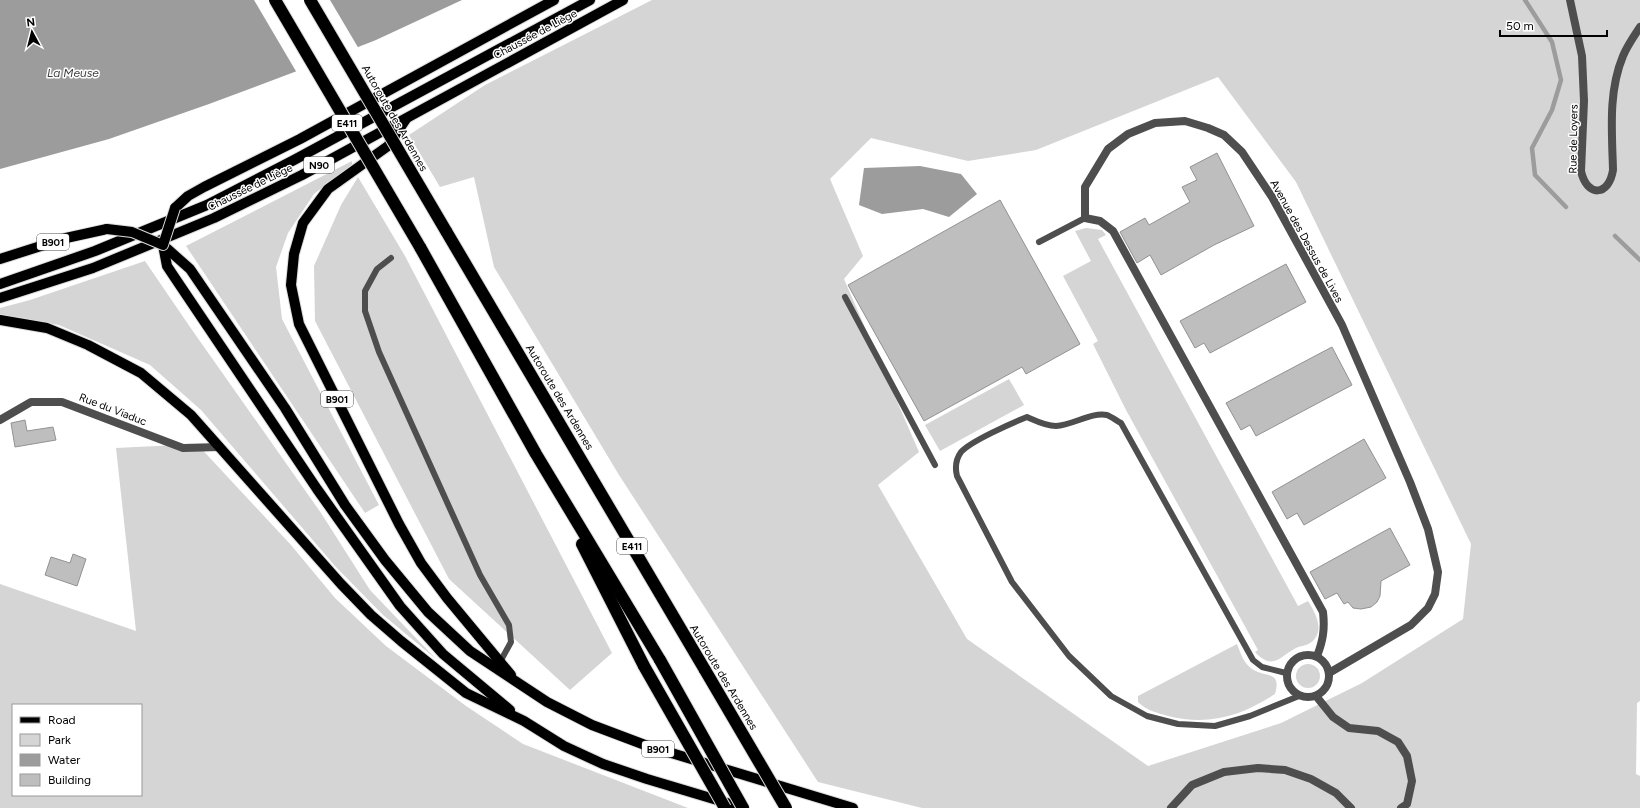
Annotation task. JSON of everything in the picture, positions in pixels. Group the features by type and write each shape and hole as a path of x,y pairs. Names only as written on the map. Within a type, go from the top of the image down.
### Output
{"highway":[{"name":"E411","path":"274,0 420,246 536,454 660,660 743,808"},
{"name":"Autoroute des Ardennes","path":"310,0 786,808"},
{"name":"B901","path":"536,454 644,666 725,808"}],"main road":[{"path":"524,721 443,654 400,606 317,489 175,278 168,266 163,245 175,208 188,196 300,139 554,0"},
{"name":"Chaussée de Liège","path":"0,284 95,251 207,205 294,160 590,0"},
{"name":"Chaussée de Liège","path":"0,298 93,268 214,218 302,175 623,0"},
{"name":"B901","path":"407,117 388,146 328,189 303,223 294,254 290,285 299,324 403,531 421,563 518,684"},
{"name":"B901","path":"0,259 66,238 107,229 132,232 163,245 190,269 285,408 344,505 384,560 428,612 470,651 547,702 592,725 638,743 853,808"},
{"path":"0,320 47,328 88,345 141,373 191,415 341,584 371,615 401,641 466,692 524,721 564,746 603,764 743,808"}],"street":[{"name":"Rue de Loyers","path":"1570,0 1582,64 1584,101 1581,171 1583,181 1588,188 1593,190 1598,190 1609,184 1612,177 1612,95 1623,55 1640,27"},
{"name":"Avenue des Dessus de Lives","path":"1085,218 1085,187 1108,149 1128,134 1155,123 1186,121 1208,128 1224,135 1242,152 1272,197 1342,326 1410,482 1428,529 1438,572 1435,594 1428,608 1411,625 1329,673"},
{"path":"1085,218 1100,221 1113,231 1323,612 1325,627 1323,640 1317,656"},
{"name":"Rue du Viaduc","path":"0,420 31,402 62,402 182,448 220,447"},
{"path":"1309,654 1317,656 1327,666 1329,673 1329,681 1326,688 1316,696 1307,698 1299,696 1288,686 1286,673 1290,664 1301,655 1309,654"},
{"path":"1316,696 1333,717 1349,728 1378,731 1398,742 1407,756 1412,781 1407,804 1401,808"},
{"path":"1171,807 1192,785 1224,772 1258,768 1285,770 1311,779 1336,792 1351,808"}],"lane":[{"path":"1039,242 1085,218"},
{"path":"390,258 376,269 364,291 365,311 379,352 477,568 509,625 511,642 500,662"},
{"path":"846,297 935,465"},
{"path":"1286,673 1262,667 1253,660 1121,423 1107,416 1095,416 1064,425 1054,426 1043,424 1027,417 1007,425 961,452 955,468 957,476 1012,582 1069,656 1111,696 1147,716 1178,724 1216,726 1250,716 1299,696"}],"green space":[{"path":"652,0 1640,0 1640,701 1637,703 1636,774 1640,776 1640,808 922,808 818,782 619,475 494,267 474,177 440,187 409,135 485,85","holes":["1218,77 1296,182 1471,544 1463,619 1362,683 1281,723 1148,766 967,639 878,485 919,452 844,279 863,256 830,179 871,138 968,161 1036,150"]},
{"path":"352,161 352,165 314,194 288,233 276,267 282,319 379,505 365,513 186,246"},
{"path":"358,177 405,256 612,653 570,690 449,579 315,321 314,266 341,205"},
{"path":"1086,228 1102,230 1106,235 1098,239 1298,606 1308,601 1314,612 1319,628 1315,639 1276,660 1267,661 1255,652 1258,650 1126,410 1093,344 1098,341 1063,276 1091,261 1075,231"},
{"path":"145,261 321,513 370,590 436,659 383,615 335,566 201,410 150,365 59,325 0,316 0,308 30,300"},
{"path":"1009,379 1024,405 940,451 925,425"},
{"path":"197,444 291,545 335,598 386,646 466,706 523,744 688,808 0,808 0,584 136,631 116,448"},
{"path":"1237,644 1249,667 1257,672 1274,678 1277,686 1275,694 1250,708 1237,713 1224,717 1197,720 1168,716 1148,709 1138,702 1138,696"},
{"path":"1308,664 1313,665 1319,671 1319,681 1313,687 1308,688 1303,687 1297,681 1296,676 1297,671 1303,665"}],"water":[{"name":"La Meuse","path":"0,0 462,0 376,40 209,104 109,139 0,169"},
{"path":"920,166 961,174 977,194 949,217 923,209 882,214 859,205 864,168"}],"pier":[{"path":"254,0 330,0 359,49 297,73"}],"building":[{"path":"1217,153 1254,226 1214,245 1161,275 1150,255 1137,263 1120,232 1145,218 1149,225 1190,202 1182,187 1197,180 1190,167"},
{"path":"1000,200 1080,344 1026,374 1022,367 924,421 848,285"},
{"path":"1286,264 1306,302 1210,353 1204,343 1195,348 1180,321"},
{"path":"1332,347 1352,385 1256,436 1250,425 1241,430 1226,403"},
{"path":"25,420 27,431 53,427 56,440 15,447 11,423"},
{"path":"1364,439 1386,478 1304,525 1297,513 1287,519 1272,492"},
{"path":"1390,528 1410,565 1381,581 1380,596 1377,602 1371,607 1361,609 1353,608 1348,602 1344,604 1337,593 1325,599 1310,572"},
{"path":"73,554 86,559 77,586 45,575 51,557 70,563"}],"waterway":[{"path":"1525,0 1552,42 1561,80 1552,110 1532,148 1535,175 1566,207"},
{"path":"1615,236 1640,260"}]}
